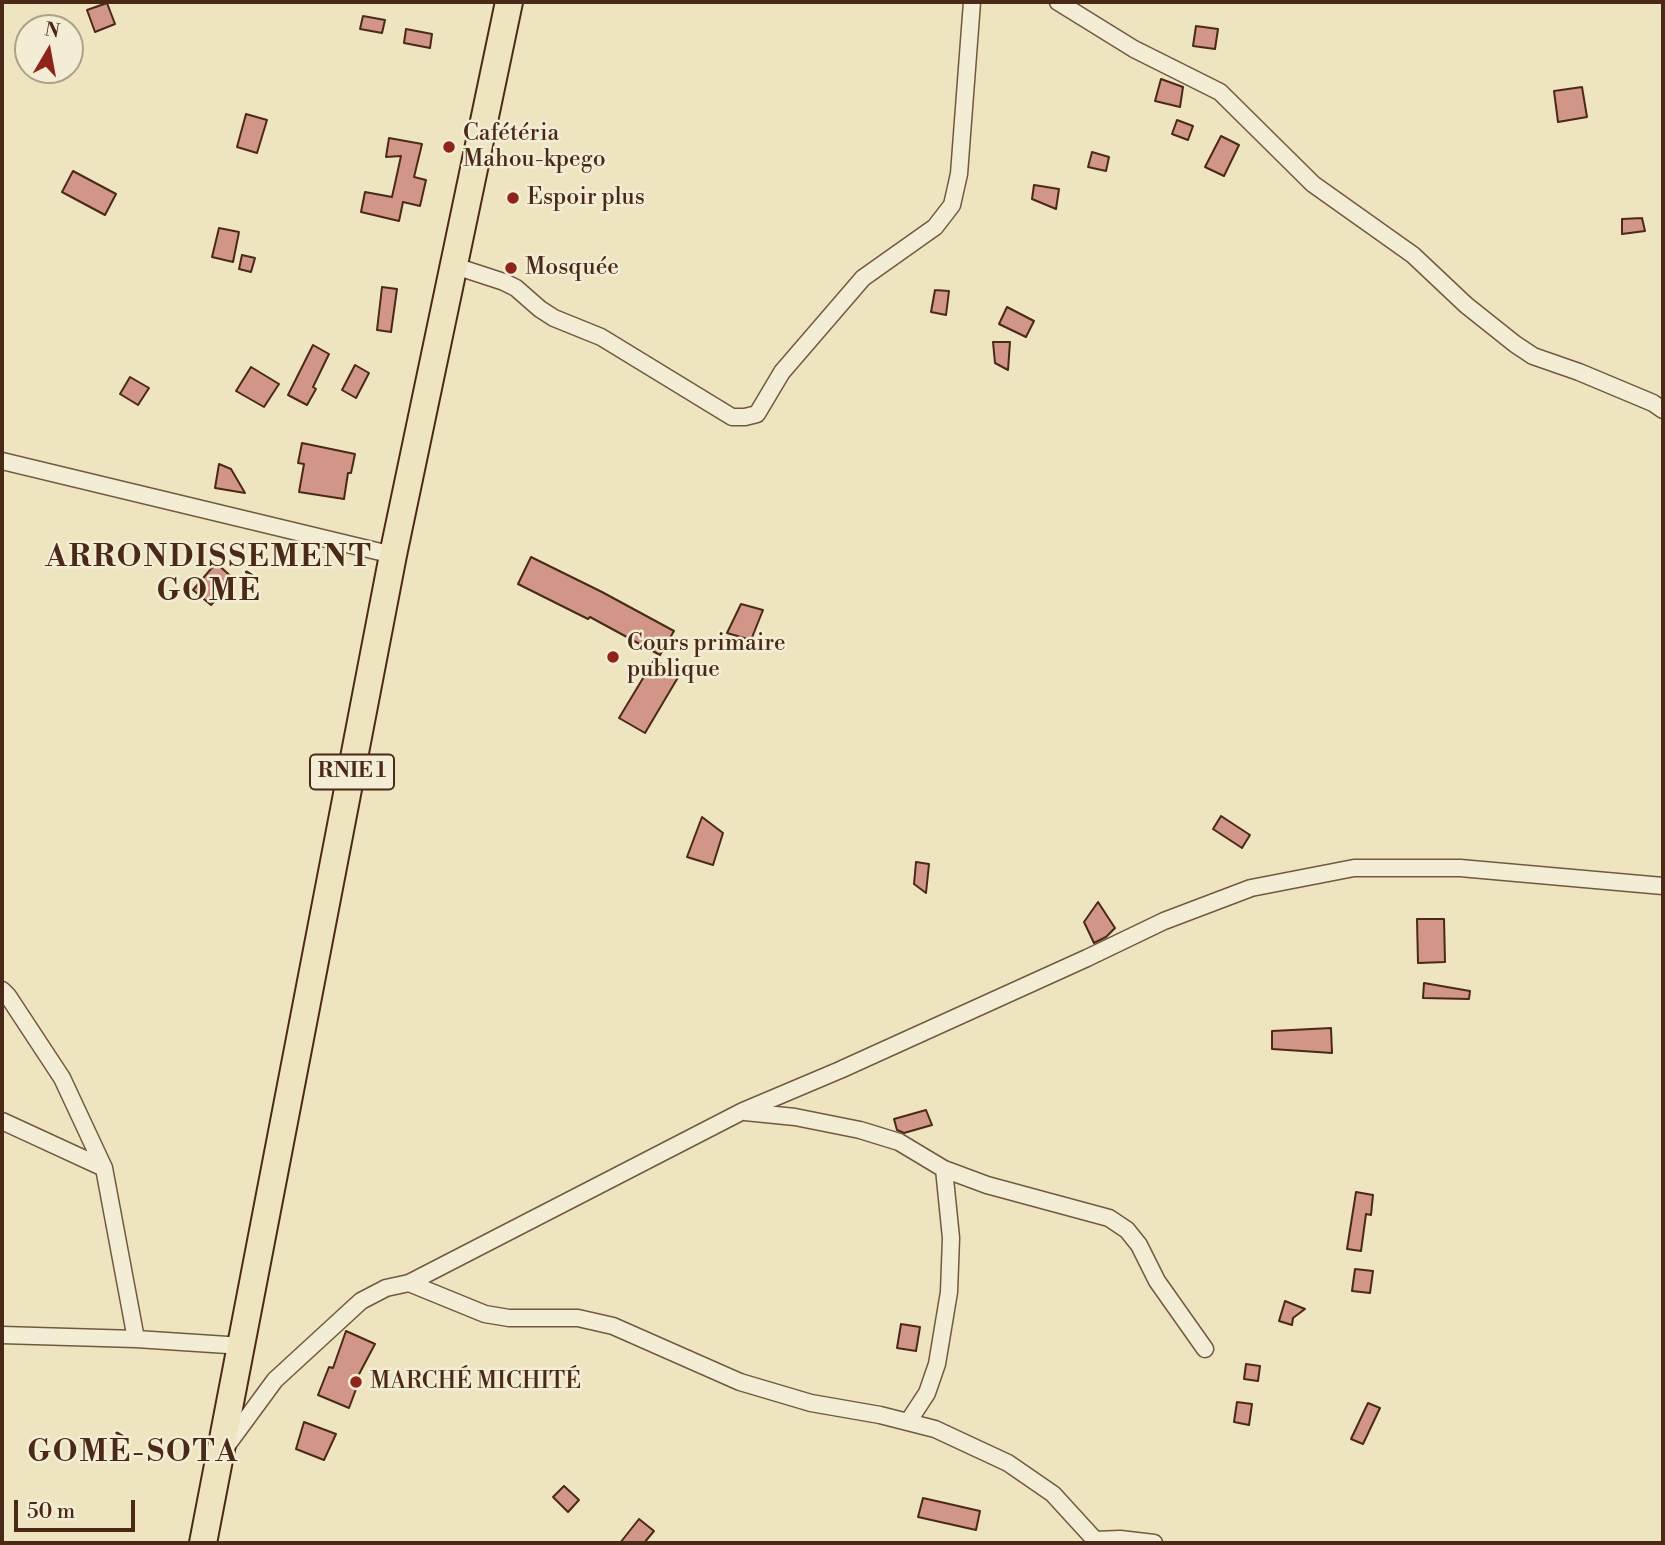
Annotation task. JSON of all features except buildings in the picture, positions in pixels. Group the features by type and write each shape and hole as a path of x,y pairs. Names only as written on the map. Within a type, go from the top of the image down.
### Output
{"highway":[{"name":"RNIE 1","path":"204,1543 393,555 509,2"}],"street":[{"path":"455,266 516,288 554,318 601,337 732,417 757,414 782,372 863,278 935,227 952,205 960,174 972,2"},
{"path":"1058,2 1135,49 1220,92 1312,184 1413,255 1466,305 1532,356 1579,372 1653,403 1663,410"},
{"path":"2,461 393,555"},
{"path":"220,1455 275,1380 361,1301 386,1288 409,1283 743,1111 964,1014 1164,921 1251,888 1354,868 1460,868 1663,886"},
{"path":"2,990 62,1078 104,1168 136,1339"},
{"path":"743,1111 795,1117 860,1130 899,1142 944,1169 987,1185 1108,1218 1127,1230 1139,1245 1157,1281 1205,1349"},
{"path":"2,1121 104,1168"},
{"path":"908,1422 927,1393 937,1364 949,1292 951,1238 944,1169"},
{"path":"409,1283 485,1314 509,1318 578,1318 605,1323 740,1382 811,1403 935,1429 1008,1463 1053,1494 1094,1541 1120,1539 1154,1543"},
{"path":"2,1335 136,1339 243,1346"}],"place":[{"name":"Cafétéria Mahou-kpego","path":"449,147"},
{"name":"Espoir plus","path":"513,198"},
{"name":"Mosquée","path":"511,268"},
{"name":"Cours primaire publique","path":"613,657"},
{"name":"MARCHÉ MICHITÉ","path":"356,1382"}],"district":[{"name":"ARRONDISSEMENT GOMÈ","path":"209,576"},
{"name":"GOMÈ-SOTA","path":"133,1454"}]}
